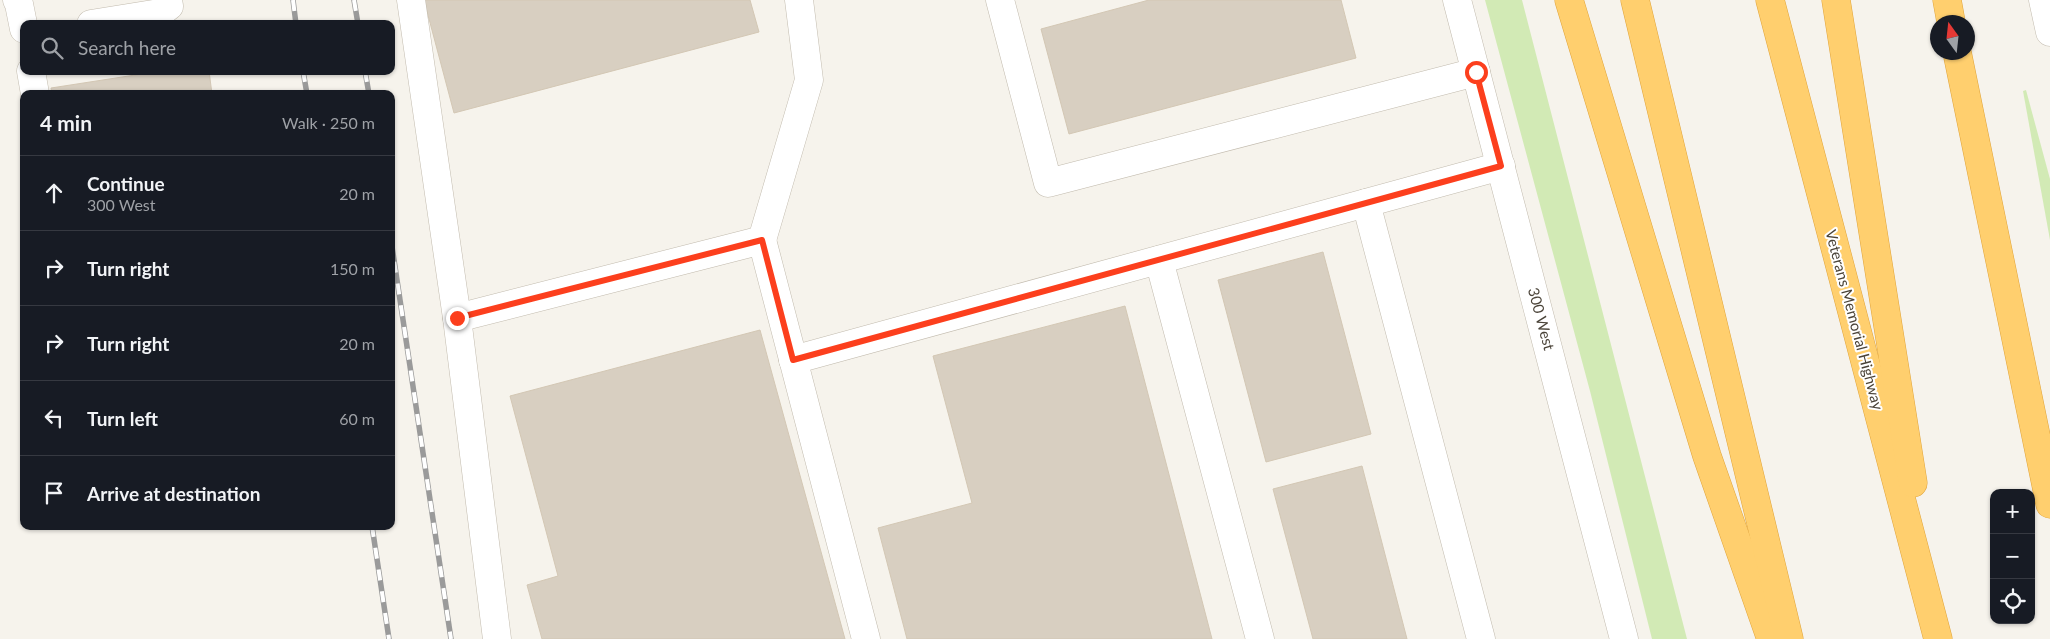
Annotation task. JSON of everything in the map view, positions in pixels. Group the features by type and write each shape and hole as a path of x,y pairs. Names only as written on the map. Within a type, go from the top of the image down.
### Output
{"highway":[{"path":"1569,0 1706,456 1771,639"},
{"path":"1635,0 1789,639"},
{"name":"Veterans Memorial Highway","path":"1770,0 1938,637"},
{"path":"1836,0 1938,637"},
{"path":"1947,0 1950,15"},
{"path":"1959,60 2050,504"}],"street":[{"path":"16,0 19,4 22,20"},
{"path":"116,20 160,13 169,6 168,0"},
{"path":"411,0 457,318 497,639"},
{"path":"799,0 809,80 762,240 866,639"},
{"path":"1000,0 1048,183 1476,72"},
{"name":"300 West","path":"1457,0 1624,639"},
{"path":"2042,0 2050,32"},
{"path":"32,75 34,90"},
{"path":"793,360 1501,166"},
{"path":"1366,203 1481,639"},
{"path":"457,318 762,240"},
{"path":"1159,260 1260,639"}],"green space":[{"path":"1485,0 1522,0 1687,639 1652,639 1590,391"},
{"path":"2026,90 2050,179 2050,240 2023,91"}],"building":[{"path":"424,0 750,0 759,32 454,113"},
{"path":"1149,0 1341,0 1356,58 1069,134 1041,29"},
{"path":"135,75 210,75 211,90 51,90 51,88"},
{"path":"1323,252 1371,434 1266,462 1218,280"},
{"path":"1125,306 1212,639 907,639 878,528 972,503 933,356"},
{"path":"760,330 845,639 542,639 527,585 558,576 510,396"},
{"path":"1362,466 1407,639 1313,639 1273,489"}],"railway":[{"path":"293,0 296,20"},
{"path":"354,0 357,20"},
{"path":"304,75 306,90"},
{"path":"366,75 368,90"},
{"path":"395,267 451,639"},
{"path":"373,530 389,639"}],"route":[{"path":"457,318 762,240 793,360 1501,166 1476,72"}]}
